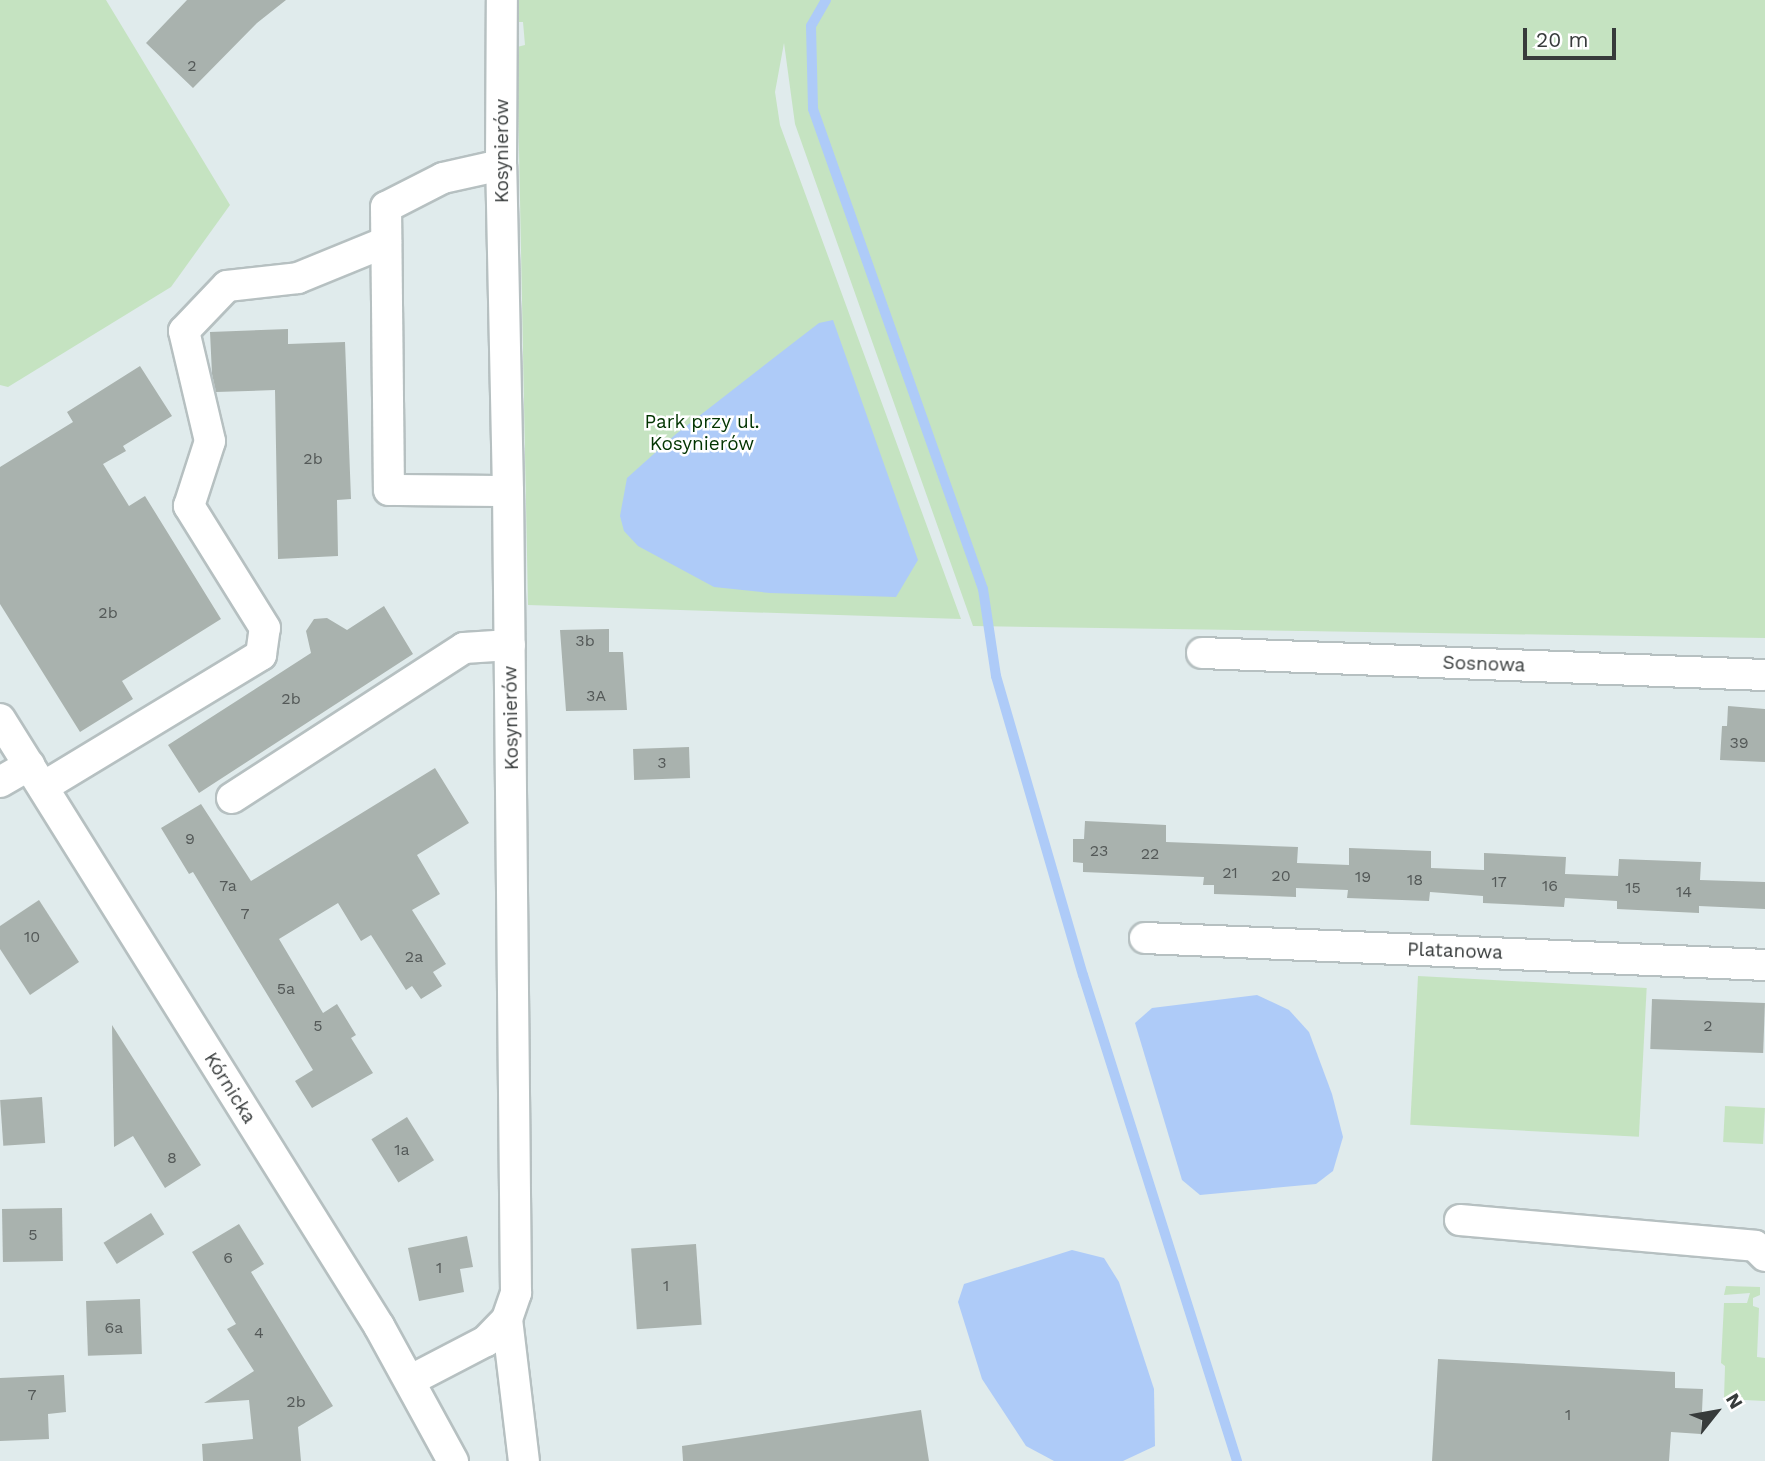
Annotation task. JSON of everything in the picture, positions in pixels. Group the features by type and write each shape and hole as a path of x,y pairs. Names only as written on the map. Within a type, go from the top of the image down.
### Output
{"street":[{"name":"Kosynierów","path":"502,0 501,165 508,491 517,1249 516,1293 507,1319"},
{"path":"501,165 443,177 386,207 389,490 508,491"},
{"path":"0,782 36,776 261,655 265,628 188,506 210,440 184,331 227,286 298,278 386,242"},
{"path":"232,798 464,648 510,645"},
{"name":"Sosnowa","path":"1202,653 1765,675"},
{"name":"Kórnicka","path":"0,719 411,1380 453,1461"},
{"name":"Platanowa","path":"1145,938 1765,965"},
{"path":"1460,1220 1762,1245"},
{"path":"411,1380 486,1341 507,1319"},
{"path":"507,1319 524,1461"}],"green space":[{"path":"0,0 106,0 230,205 171,287 8,387 0,385"},
{"name":"Park przy ul. Kosynierów","path":"516,0 1765,0 1765,638 973,626 795,124 784,43 775,92 780,125 961,619 528,605 517,47 525,45 523,22 517,22"},
{"path":"1418,976 1647,988 1639,1137 1410,1125"},
{"path":"1725,1106 1765,1108 1763,1144 1723,1142"},
{"path":"1726,1286 1760,1287 1760,1295 1753,1298 1753,1306 1759,1308 1757,1357 1765,1358 1765,1401 1724,1399 1725,1366 1721,1363 1724,1303 1747,1303 1750,1293 1724,1295"}],"water":[{"path":"833,320 918,560 896,597 770,593 714,587 638,546 624,531 620,516 627,478 676,434 819,323"},
{"path":"1257,995 1289,1010 1309,1032 1332,1094 1343,1137 1333,1171 1316,1184 1200,1195 1182,1180 1135,1023 1152,1008"},
{"path":"1072,1250 1104,1258 1119,1282 1154,1389 1155,1446 1123,1461 1054,1461 1026,1446 982,1379 958,1302 964,1284"}],"building":[{"path":"187,0 286,0 257,23 193,88 146,43"},
{"path":"288,329 288,344 345,342 351,499 337,500 338,556 278,559 275,390 216,392 212,374 210,332"},
{"path":"140,366 172,416 123,446 126,451 103,464 129,506 145,496 221,619 122,681 133,699 80,732 0,604 0,467 73,422 67,412"},
{"path":"384,606 413,654 199,793 168,745 311,653 306,631 314,619 327,618 347,630"},
{"path":"609,629 609,652 623,652 627,710 566,711 560,630"},
{"path":"1728,706 1765,709 1765,762 1720,760 1722,726 1727,726"},
{"path":"689,747 690,778 634,780 633,749"},
{"path":"435,768 469,823 417,855 440,894 412,910 446,964 433,972 442,986 421,999 412,986 406,990 371,935 361,941 338,903 279,939 323,1013 337,1004 356,1035 351,1038 373,1073 312,1108 295,1081 313,1070 193,872 189,874 161,828 201,804 251,881"},
{"path":"1085,821 1166,825 1166,842 1298,847 1297,863 1349,865 1349,848 1431,851 1431,868 1484,870 1484,853 1566,857 1565,874 1618,876 1619,859 1701,862 1700,880 1765,882 1765,909 1699,906 1699,913 1617,909 1617,901 1565,898 1564,907 1483,903 1483,896 1430,892 1429,901 1347,898 1348,890 1296,888 1296,897 1214,894 1214,885 1203,885 1204,877 1083,872 1083,863 1073,862 1073,839 1084,839"},
{"path":"39,900 79,962 30,995 0,949 0,926"},
{"path":"1652,999 1765,1003 1763,1053 1650,1049"},
{"path":"112,1025 201,1165 165,1188 133,1136 114,1147"},
{"path":"42,1097 45,1143 3,1146 0,1100"},
{"path":"407,1117 434,1160 398,1183 371,1139"},
{"path":"62,1208 63,1261 3,1262 2,1209"},
{"path":"151,1213 164,1234 117,1264 104,1243"},
{"path":"239,1224 264,1264 251,1272 333,1406 298,1427 301,1461 203,1461 202,1444 253,1439 249,1400 204,1403 254,1371 227,1329 236,1324 192,1252"},
{"path":"467,1236 473,1267 460,1269 464,1292 419,1301 408,1248"},
{"path":"696,1244 702,1325 637,1329 631,1249"},
{"path":"140,1299 142,1354 88,1356 86,1301"},
{"path":"1438,1359 1675,1372 1675,1388 1703,1389 1701,1434 1671,1432 1669,1461 1432,1461"},
{"path":"64,1375 66,1412 48,1414 49,1439 0,1441 0,1378"},
{"path":"921,1410 929,1461 683,1461 682,1446"}],"waterway":[{"path":"826,0 811,26 813,109 983,589 996,676 1083,975 1237,1461"}]}
